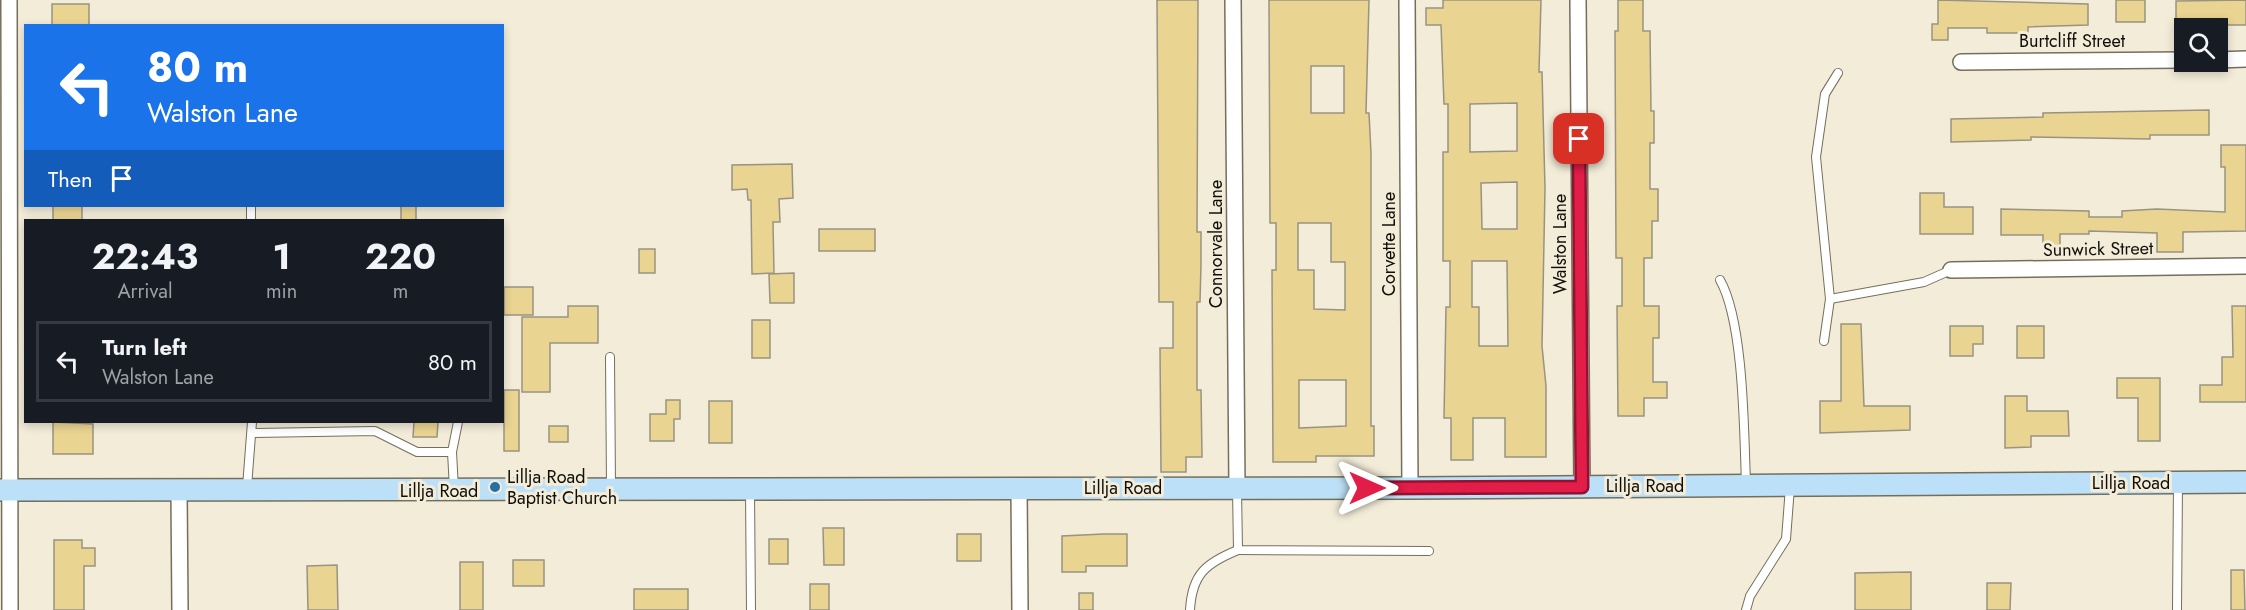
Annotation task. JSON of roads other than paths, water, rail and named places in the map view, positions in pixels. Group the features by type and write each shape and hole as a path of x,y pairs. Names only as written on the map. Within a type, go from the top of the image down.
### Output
{"street":[{"path":"9,0 6,490 10,610"},
{"name":"Connorvale Lane","path":"1233,0 1238,488"},
{"name":"Corvette Lane","path":"1407,0 1410,488"},
{"name":"Walston Lane","path":"1578,0 1582,487"},
{"path":"2228,60 2246,59"},
{"name":"Burtcliff Street","path":"1960,62 2174,60"},
{"name":"Sunwick Street","path":"1951,270 2246,266"},
{"name":"Lillja Road","path":"6,490 1410,488 2246,482"},
{"path":"1019,488 1020,610"},
{"path":"179,491 180,610"}],"lane":[{"path":"1824,341 1830,299 1816,157 1825,94 1838,73"},
{"path":"1830,299 1923,282 1951,270"},
{"path":"1720,280 1728,295 1737,356 1743,413 1746,486"},
{"path":"610,357 611,490"},
{"path":"246,491 252,423"},
{"path":"454,491 452,452 458,423"},
{"path":"252,433 375,431 417,452 452,452"},
{"path":"2176,610 2178,482"},
{"path":"1746,610 1750,596 1786,539 1790,485"},
{"path":"1238,488 1238,550"},
{"path":"750,489 751,610"},
{"path":"1190,610 1191,592 1200,572 1216,559 1238,550 1430,551"}],"place":[{"name":"Lillja Road Baptist Church","path":"495,487"}]}
